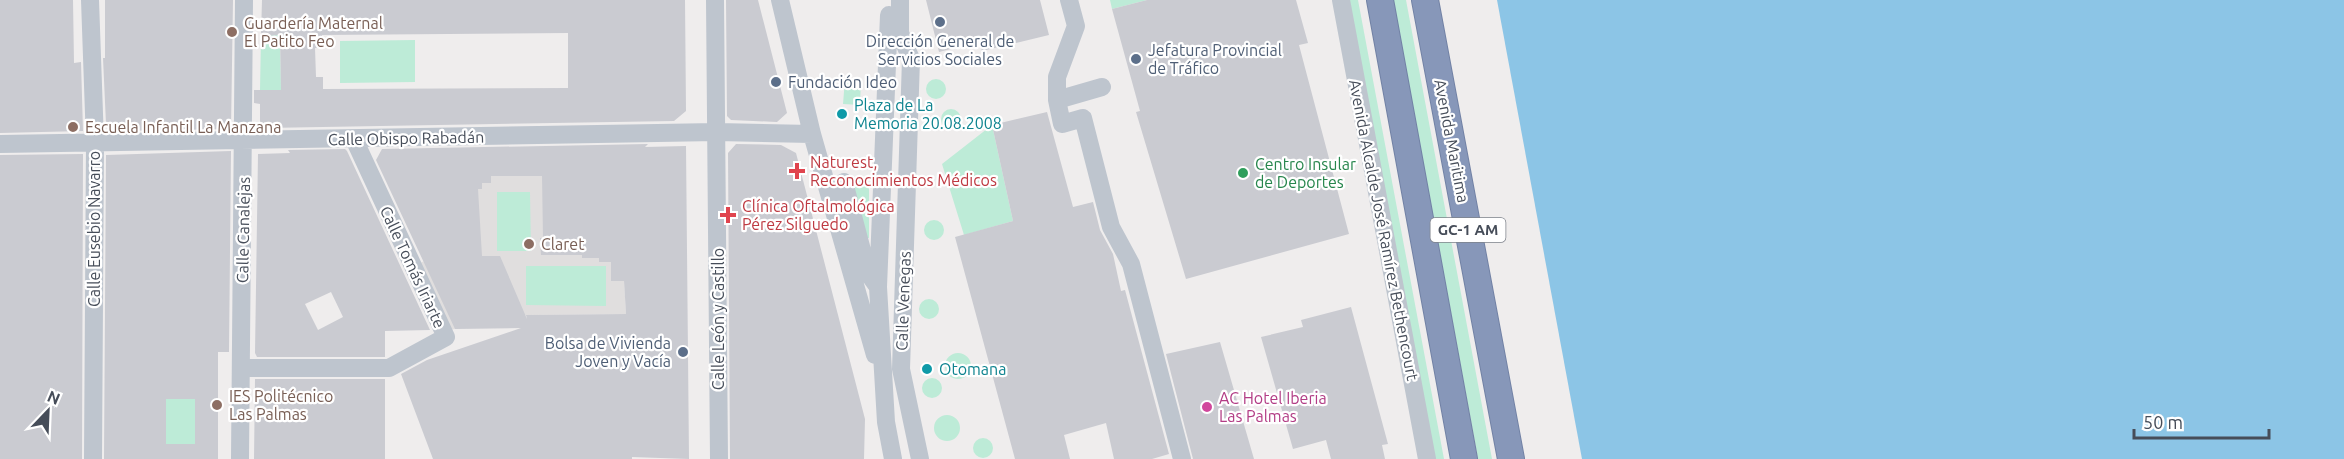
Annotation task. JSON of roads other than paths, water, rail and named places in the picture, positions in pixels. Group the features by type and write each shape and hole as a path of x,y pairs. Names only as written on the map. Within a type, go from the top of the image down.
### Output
{"highway":[{"name":"GC-1 AM","path":"1380,0 1464,459"},
{"name":"Avenida Maritima","path":"1425,0 1511,459"}],"street":[{"name":"Calle Eusebio Navarro","path":"90,0 95,142 93,459"},
{"name":"Calle Canalejas","path":"240,459 244,0"},
{"name":"Calle León y Castillo","path":"715,0 719,459"},
{"name":"Calle Venegas","path":"780,0 848,264 884,386"},
{"name":"Calle Venegas","path":"890,0 878,287 886,422 893,459"},
{"name":"Calle Venegas","path":"900,0 900,33 911,59 901,369 920,459"},
{"path":"1069,0 1076,26 1057,77 1057,100 1062,124 1083,118 1111,227 1131,264 1182,459"},
{"name":"Avenida Alcalde José Ramírez Bethencourt","path":"1341,0 1427,459"},
{"path":"1057,100 1102,87"},
{"name":"Calle Obispo Rabadán","path":"0,144 717,132 813,134"},
{"name":"Calle Tomás Iriarte","path":"241,368 389,368 446,337 354,139"},
{"path":"844,182 868,273 878,287"},
{"path":"848,264 857,236"}],"water":[{"path":"1497,0 2344,0 2344,459 1582,459"}],"place":[{"name":"Dirección General de Servicios Sociales","path":"940,22"},
{"name":"Guardería Maternal El Patito Feo","path":"232,32"},
{"name":"Jefatura Provincial de Tráfico","path":"1136,59"},
{"name":"Fundación Ideo","path":"776,82"},
{"name":"Plaza de La Memoria 20.08.2008","path":"842,114"},
{"name":"Escuela Infantil La Manzana","path":"73,127"},
{"name":"Naturest, Reconocimientos Médicos","path":"797,171"},
{"name":"Centro Insular de Deportes","path":"1243,173"},
{"name":"Clínica Oftalmológica Pérez Silguedo","path":"728,215"},
{"name":"Claret","path":"529,244"},
{"name":"Bolsa de Vivienda Joven y Vacía","path":"683,352"},
{"name":"Otomana","path":"927,369"},
{"name":"IES Politécnico Las Palmas","path":"217,405"},
{"name":"AC Hotel Iberia Las Palmas","path":"1207,407"}]}
